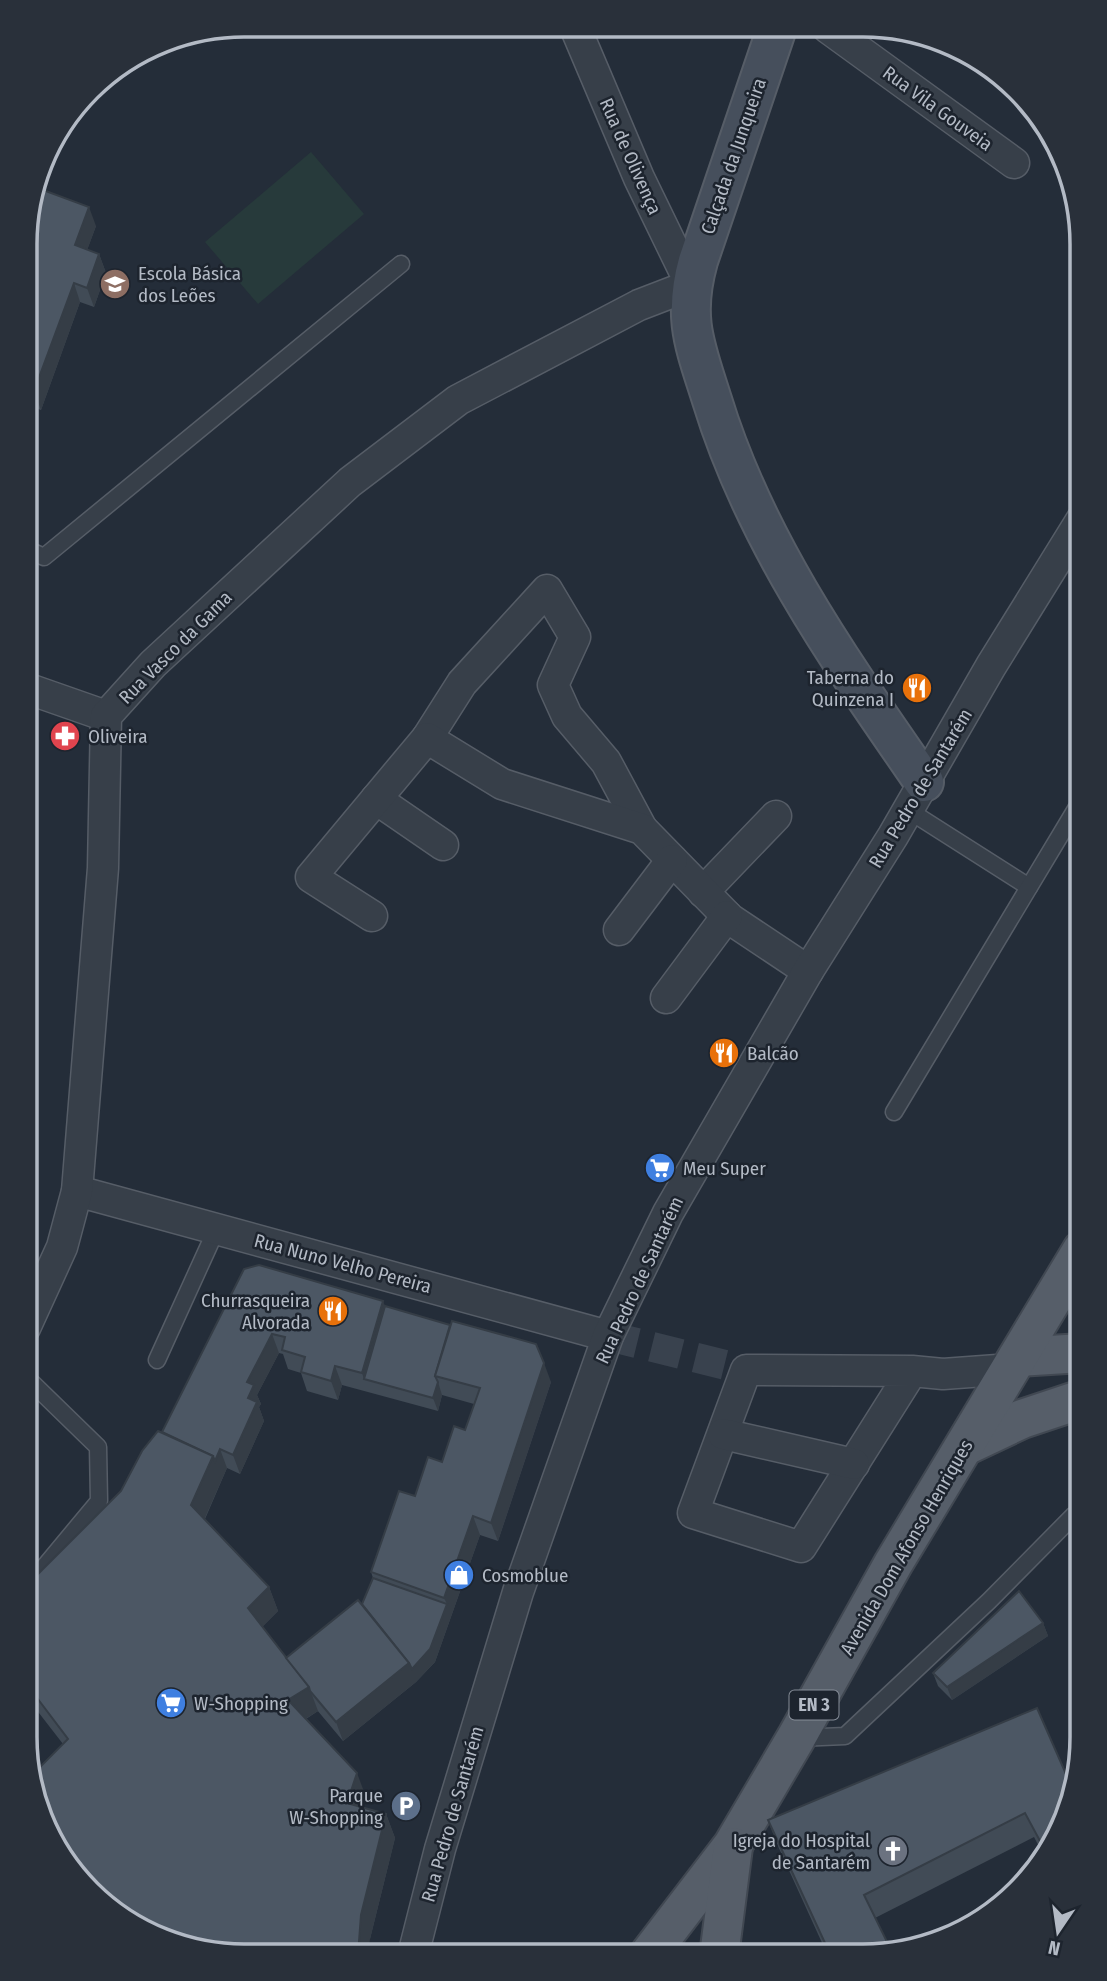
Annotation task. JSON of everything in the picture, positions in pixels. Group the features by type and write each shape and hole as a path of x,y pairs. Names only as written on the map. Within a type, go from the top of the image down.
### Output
{"main road":[{"name":"Avenida Dom Afonso Henriques","path":"657,1944 733,1845 893,1564 1070,1270"},
{"path":"1014,1363 1070,1355"},
{"path":"965,1446 1022,1419 1070,1403"},
{"name":"Avenida Dom Afonso Henriques","path":"721,1944 733,1845"}],"street":[{"name":"Rua de Olivença","path":"579,37 639,178 691,285"},
{"name":"Calçada da Junqueira","path":"774,37 691,285 691,326 698,359 722,434 748,495 801,598 916,796"},
{"name":"Rua Vila Gouveia","path":"840,37 1014,163"},
{"name":"Rua Vasco da Gama","path":"37,1302 62,1247 77,1191 103,868 106,716 153,664 350,482 458,400 639,305 691,285"},
{"name":"Rua Pedro de Santarém","path":"416,1944 440,1849 518,1592 608,1336 668,1213 808,971 1070,539"},
{"path":"372,916 311,877 427,738 462,683 547,590 575,637 554,685 567,716 606,762 642,829 727,916 808,971"},
{"path":"37,692 106,716"},
{"path":"427,738 502,784 642,829"},
{"path":"376,799 443,845"},
{"path":"703,892 776,816"},
{"path":"619,930 672,860"},
{"path":"666,998 727,916"},
{"name":"Rua Nuno Velho Pereira","path":"77,1191 608,1336"},
{"path":"912,1371 801,1547 694,1513 746,1370 912,1371 943,1374 1014,1363"},
{"path":"723,1434 854,1464"}],"lane":[{"path":"37,554 44,557 401,264"},
{"path":"916,796 1030,887"},
{"path":"894,1112 1070,819"},
{"path":"157,1360 217,1228"},
{"path":"37,1388 98,1447 99,1501 37,1576"},
{"path":"796,1738 845,1736 989,1601 1070,1519"}],"shaded area":[{"path":"311,152 364,214 258,304 205,242"}],"building":[{"path":"44,190 89,207 75,245 99,254 87,288 74,283 37,383 37,243"},
{"path":"259,1265 383,1301 362,1373 335,1366 331,1381 301,1372 305,1357 282,1350 285,1337 272,1334 247,1382 254,1385 248,1398 257,1402 233,1455 220,1449 215,1461 213,1456 162,1432 244,1269"},
{"path":"385,1306 450,1325 435,1376 438,1382 433,1398 364,1379"},
{"path":"452,1321 536,1344 544,1363 491,1523 473,1516 444,1598 371,1572 399,1491 415,1496 428,1457 442,1462 454,1426 465,1430 480,1388 435,1376"},
{"name":"W-Shopping","path":"158,1431 213,1456 191,1505 269,1587 248,1608 309,1687 288,1700 357,1773 347,1803 386,1814 361,1915 359,1944 216,1942 164,1929 140,1917 97,1884 79,1863 58,1829 48,1804 39,1768 68,1739 37,1698 37,1575 121,1491 142,1451"},
{"path":"373,1578 447,1604 430,1649 412,1669 362,1604"},
{"path":"1019,1591 1043,1623 947,1687 933,1673"},
{"path":"358,1600 409,1663 336,1722 286,1658"},
{"name":"Igreja do Hospital de Santarém","path":"1037,1708 1066,1775 1055,1817 1041,1843 1025,1813 864,1895 887,1942 825,1944 768,1820"}],"tunnel":[{"path":"608,1336 746,1370"}],"place":[{"name":"Escola Básica dos Leões","path":"115,284"},
{"name":"Taberna do Quinzena I","path":"917,688"},
{"name":"Oliveira","path":"65,736"},
{"name":"Balcão","path":"724,1053"},
{"name":"Meu Super","path":"660,1168"},
{"name":"Churrasqueira Alvorada","path":"333,1311"},
{"name":"Cosmoblue","path":"459,1575"},
{"name":"W-Shopping","path":"171,1703"},
{"name":"Parque W-Shopping","path":"406,1806"},
{"name":"Igreja do Hospital de Santarém","path":"893,1851"}]}
